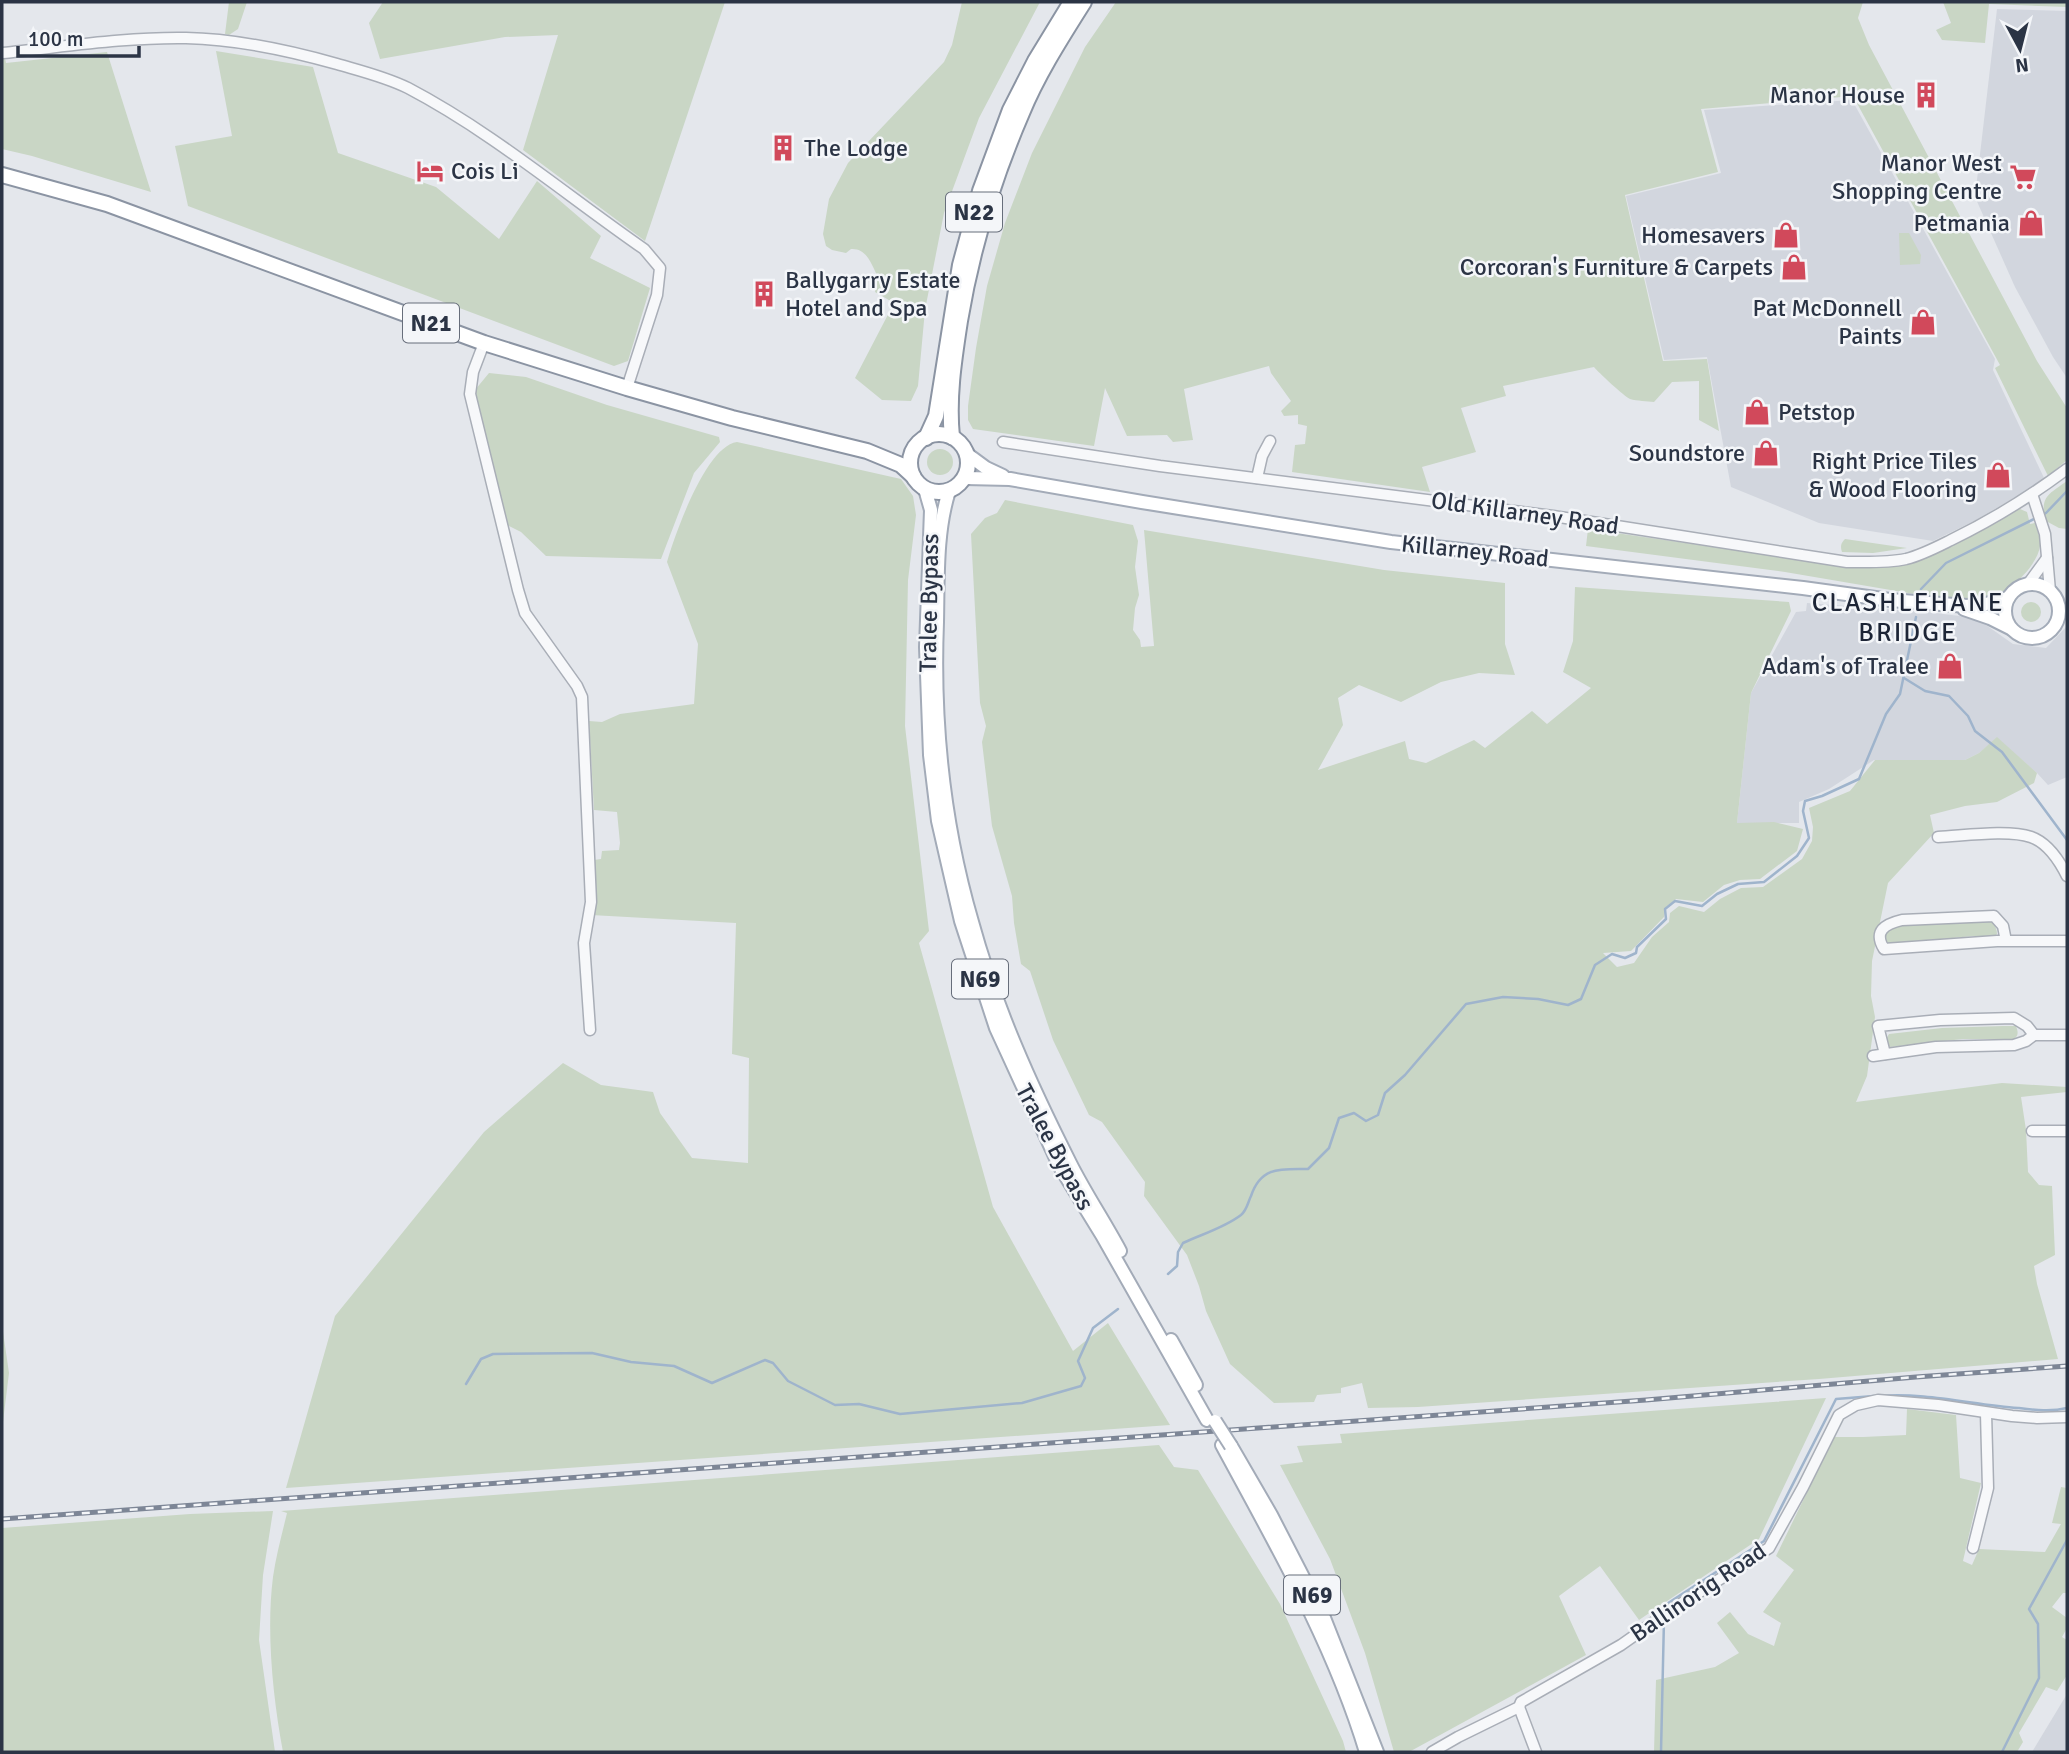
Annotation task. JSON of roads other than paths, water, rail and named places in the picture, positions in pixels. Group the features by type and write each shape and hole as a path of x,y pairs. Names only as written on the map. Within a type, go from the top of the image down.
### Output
{"highway":[{"name":"N22","path":"914,476 910,462 936,416 957,277 979,191 1010,110 1035,61 1071,2"},
{"name":"N22","path":"952,437 950,412 954,361 970,268 989,197 1022,111 1059,41 1084,2"},
{"name":"N21","path":"2,175 107,204 484,343 732,418 867,451 901,465 914,476"},
{"path":"914,476 925,489 933,492 949,491 960,484 968,469 967,454 952,437 939,434 920,443"},
{"name":"N21","path":"867,451 904,451 920,443"}],"main road":[{"name":"Killarney Road","path":"967,454 986,468 1010,479"},
{"name":"Killarney Road","path":"965,478 1010,479 1391,542 1943,604 1967,606 2008,598"},
{"name":"Tralee Bypass","path":"925,489 932,510 926,648 930,755 938,821 961,920 996,1028 1059,1166 1277,1527 1324,1618 1377,1752"},
{"name":"Tralee Bypass","path":"949,491 942,519 940,545 936,643 938,716 944,788 958,866 972,922 1008,1030 1034,1089 1066,1155 1212,1421"},
{"path":"2052,594 2062,619 2049,632 2037,638 2020,636 2010,628 2004,608 2015,589 2036,584 2067,601"},
{"name":"Killarney Road","path":"1943,604 1969,610 2010,628"},
{"name":"Tralee Bypass","path":"1226,1445 1301,1592 1344,1689 1366,1752"}],"street":[{"path":"2,53 132,39 201,39 316,58 405,87 450,112 495,143 644,248 656,261 660,268 657,295 627,388"},
{"path":"484,343 473,372 470,394 518,590 525,613 578,686 582,697 591,902 584,943 590,1030"},
{"path":"1257,478 1262,456 1270,441"},
{"name":"Old Killarney Road","path":"1003,442 1160,466 1553,516 1847,562 1874,563 1908,559 1929,551 2032,494 2067,469"},
{"path":"2032,494 2045,534 2052,594"},
{"path":"2028,584 2047,558"},
{"path":"1938,837 2003,834 2030,837 2047,846 2067,876"},
{"path":"2006,941 2003,926 1994,916 1887,923 1881,929 1880,943 1884,949 2006,941 2067,941"},
{"path":"1885,1054 1878,1026 1940,1020 2014,1018 2027,1026 2034,1035"},
{"path":"1873,1056 1936,1047 2014,1045 2034,1035 2067,1035"},
{"path":"2032,1132 2067,1131"},
{"name":"Ballinorig Road","path":"1432,1752 1519,1707 1521,1702 1621,1645 1769,1548 1839,1415 1856,1405 1878,1400 2037,1418 2067,1417"},
{"path":"1973,1548 1988,1488 1986,1413"},
{"path":"1519,1707 1536,1752"}],"waterway":[{"path":"2042,515 2067,491"},
{"path":"1921,589 1946,563 2036,518"},
{"path":"1168,1274 1177,1266 1178,1252 1183,1243 1241,1215 1255,1186 1266,1174 1281,1170 1308,1169 1329,1148 1339,1118 1354,1113 1366,1121 1378,1115 1385,1093 1405,1075 1466,1004 1503,997 1538,999 1568,1005 1581,999 1595,965 1612,954 1625,958 1636,953 1637,947 1666,919 1665,909 1675,901 1702,906 1717,894 1738,884 1764,882 1797,856 1809,838 1803,811 1805,801 1859,779 1886,714 1900,694 1916,617"},
{"path":"1904,678 1925,691 1949,696 1968,716 1975,731 2002,752 2067,840"},
{"path":"466,1384 481,1359 493,1354 592,1353 631,1362 674,1366 712,1383 765,1360 773,1363 788,1381 835,1405 859,1404 900,1414 1022,1403 1081,1386 1085,1378 1078,1361 1093,1328 1118,1309"},
{"path":"1662,1611 1662,1607 1764,1541 1836,1399 1874,1396"},
{"path":"1880,1396 1931,1397 2037,1410 2067,1408"},
{"path":"2002,1752 2039,1678 2038,1624 2029,1609 2067,1540"},
{"path":"1661,1752 1664,1619"}],"railway":[{"path":"2,1519 1646,1400 2067,1366"}],"place":[{"name":"Manor House","path":"1926,95"},
{"name":"The Lodge","path":"783,148"},
{"name":"Cois Li","path":"430,171"},
{"name":"Manor West Shopping Centre","path":"2023,177"},
{"name":"Petmania","path":"2031,223"},
{"name":"Homesavers","path":"1786,235"},
{"name":"Corcoran's Furniture & Carpets","path":"1794,267"},
{"name":"Ballygarry Estate Hotel and Spa","path":"764,294"},
{"name":"Pat McDonnell Paints","path":"1923,322"},
{"name":"Petstop","path":"1757,412"},
{"name":"Soundstore","path":"1766,453"},
{"name":"Right Price Tiles & Wood Flooring","path":"1998,475"},
{"name":"Adam's of Tralee","path":"1950,666"}],"district":[{"name":"CLASHLEHANE BRIDGE","path":"1908,618"}]}
